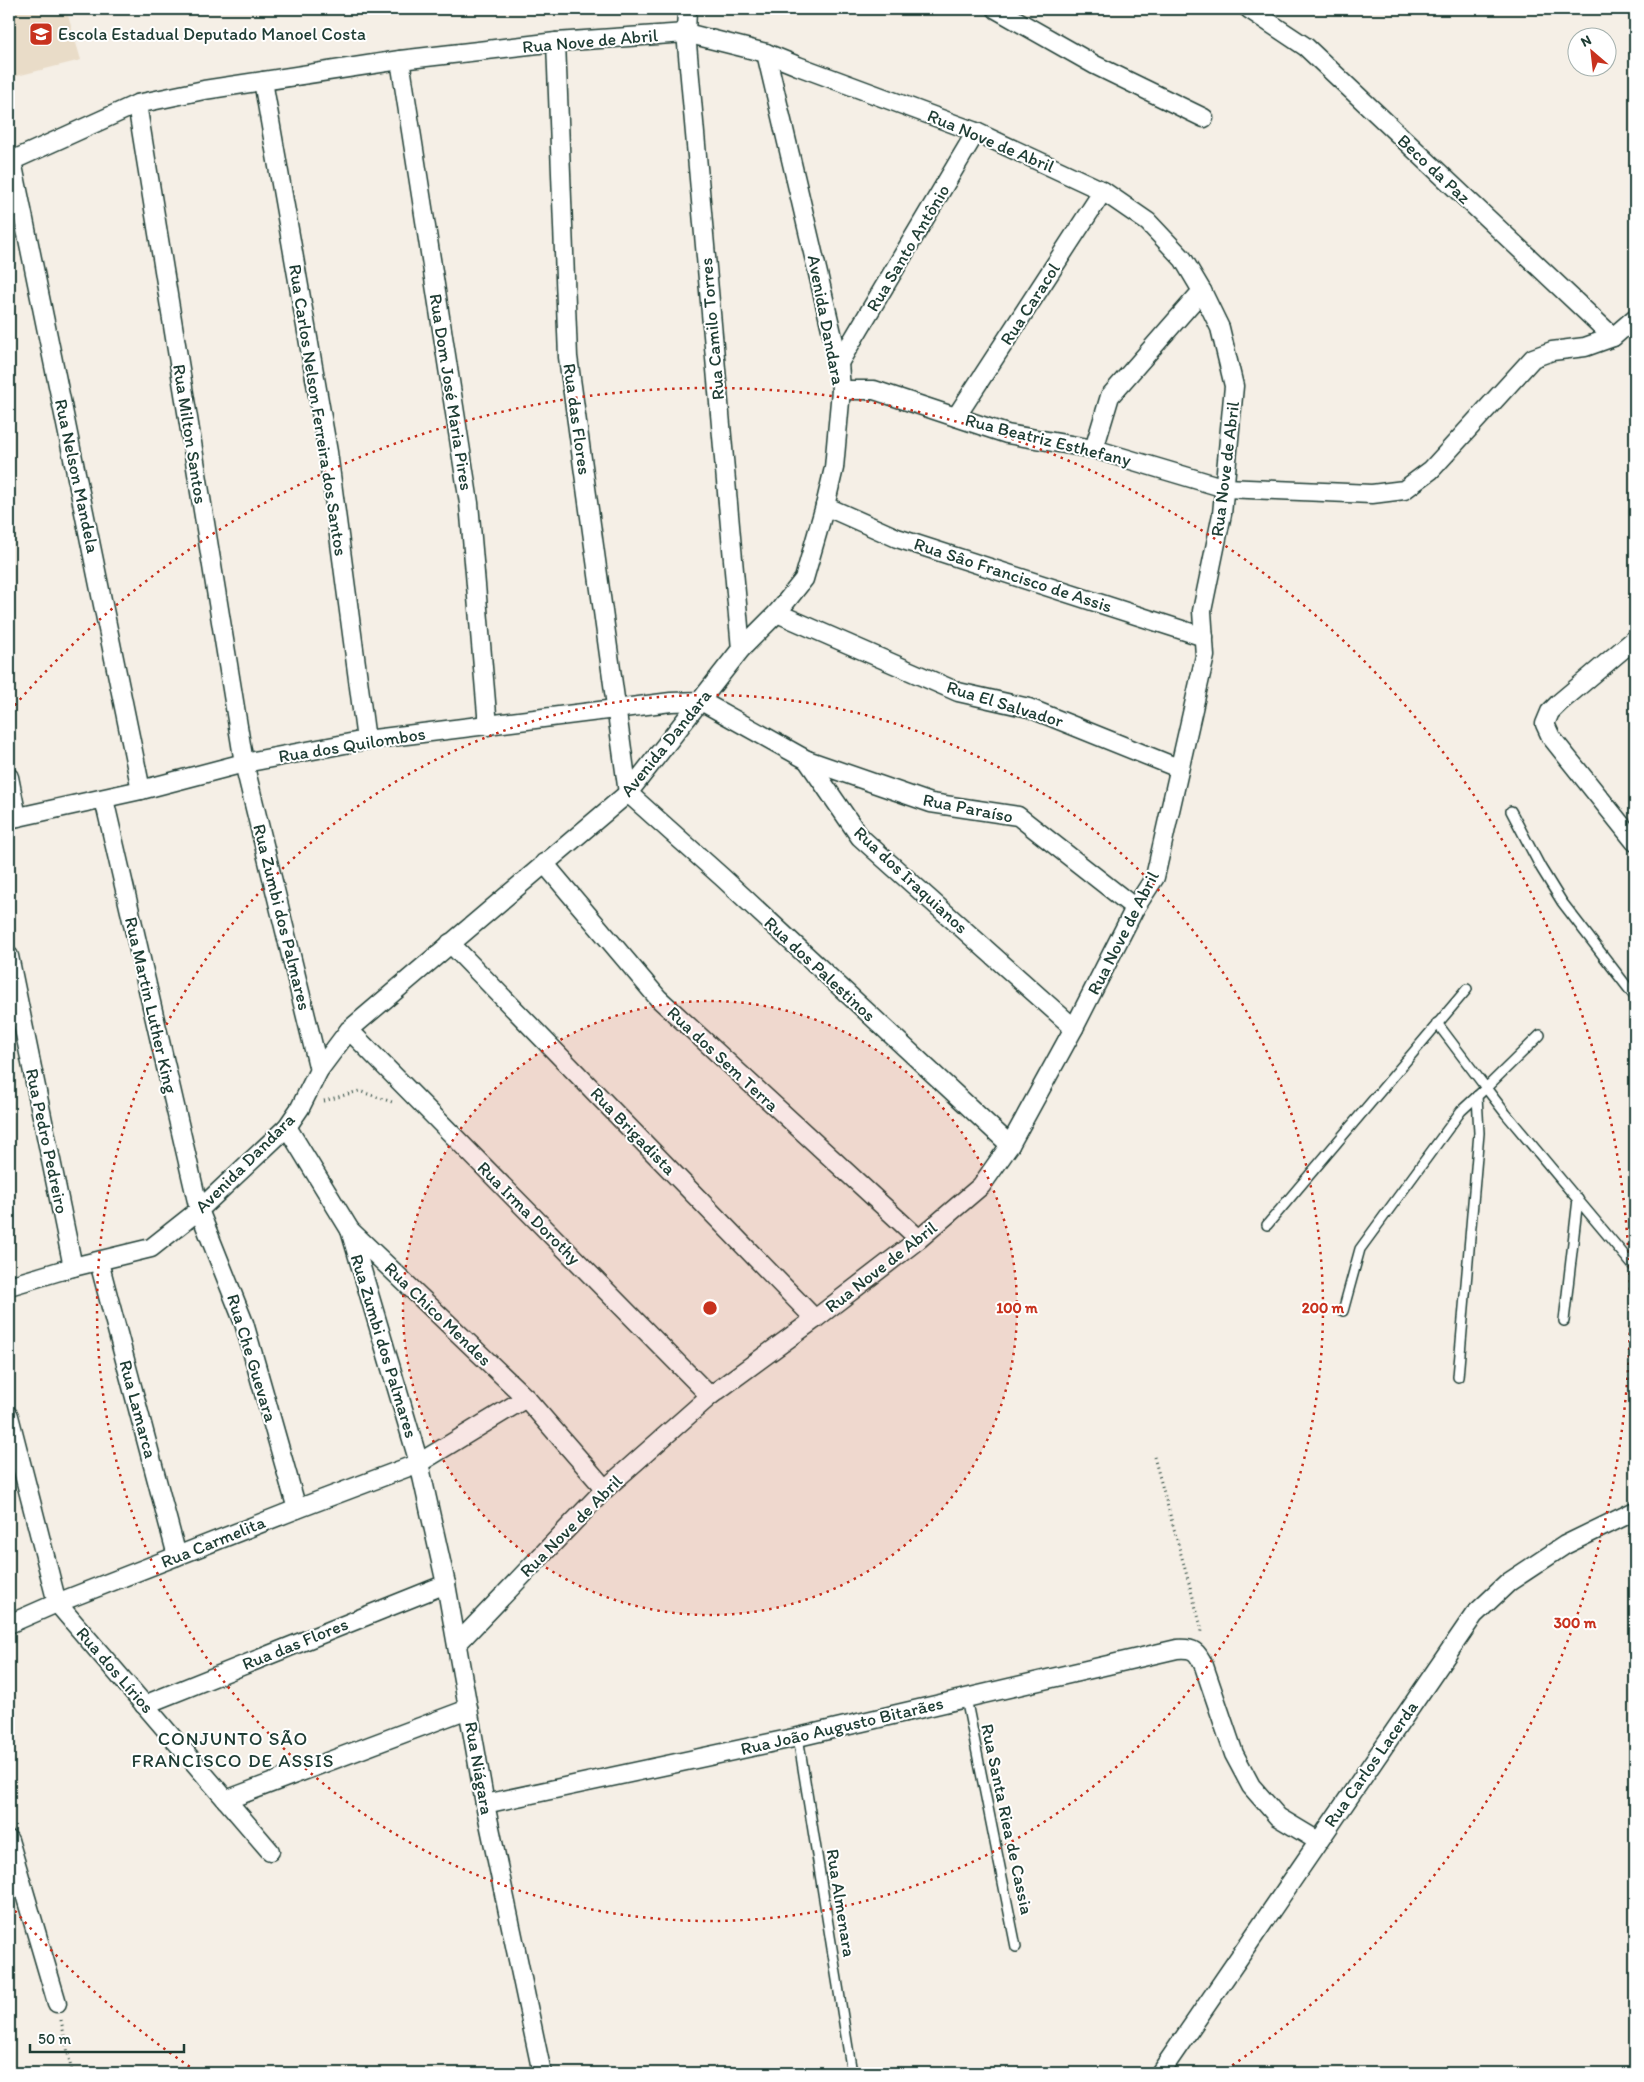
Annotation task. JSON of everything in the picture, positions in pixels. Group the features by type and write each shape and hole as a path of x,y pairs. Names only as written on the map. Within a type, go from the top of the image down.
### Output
{"street":[{"name":"Rua Camilo Torres","path":"687,9 686,33 741,649"},
{"path":"996,9 1095,65 1204,118"},
{"name":"Beco da Paz","path":"1249,9 1306,47 1613,337"},
{"name":"Rua Nove de Abril","path":"10,162 137,104 204,90 400,60 556,42 686,33 766,52 798,66 976,132 1103,191 1148,222 1182,259 1202,291 1220,328 1234,386 1222,514 1202,611 1205,656 1178,768 1155,877 1135,908 1074,1028 1010,1146 981,1186 919,1238 815,1319 710,1396 605,1489 457,1644"},
{"name":"Rua das Flores","path":"556,42 568,357 628,793"},
{"name":"Avenida Dandara","path":"9,1286 150,1248 199,1210 286,1127 300,1108 320,1070 348,1030 544,862 628,793 741,649 777,612 804,579 834,468 841,390 839,363 766,52"},
{"name":"Rua Dom José Maria Pires","path":"400,60 469,503 488,726"},
{"name":"Rua Carlos Nelson Ferreira dos Santos","path":"263,81 328,452 366,740"},
{"name":"Rua Milton Santos","path":"137,104 244,763"},
{"name":"Rua Santo Antônio","path":"839,363 976,132"},
{"name":"Rua Nelson Mandela","path":"10,162 141,790"},
{"name":"Rua Caracol","path":"956,418 1103,191"},
{"path":"1094,449 1110,396 1202,291"},
{"path":"1613,337 1635,318"},
{"name":"Rua Beatriz Esthefany","path":"841,390 874,390 1007,434 1094,449 1225,488 1372,494 1404,490 1432,470 1533,358 1552,350 1584,347 1613,337"},
{"name":"Rua Sâo Francisco de Assis","path":"825,506 896,538 1204,637"},
{"name":"Rua El Salvador","path":"777,612 958,692 1029,708 1178,768"},
{"path":"1635,639 1550,712 1546,724 1551,737 1635,842"},
{"name":"Rua dos Quilombos","path":"13,818 104,799 244,763 366,740 671,702 701,701"},
{"name":"Rua dos Iraquianos","path":"701,701 807,760 860,837 1074,1028"},
{"name":"Rua Paraíso","path":"807,760 931,803 1018,816 1135,908"},
{"name":"Rua Zumbi dos Palmares","path":"244,763 320,1070"},
{"path":"9,777 13,818"},
{"name":"Rua dos Palestinos","path":"628,793 723,878 1010,1146"},
{"name":"Rua Martin Luther King","path":"104,799 199,1210"},
{"name":"Rua dos Sem Terra","path":"544,862 658,998 919,1238"},
{"name":"Rua Brigadista","path":"450,943 815,1319"},
{"name":"Rua Pedro Pedreiro","path":"9,956 73,1268"},
{"name":"Rua Irma Dorothy","path":"348,1030 710,1396"},
{"name":"Rua Chico Mendes","path":"286,1127 350,1230 526,1398 605,1489"},
{"name":"Rua Che Guevara","path":"199,1210 244,1323 296,1509"},
{"name":"Rua Zumbi dos Palmares","path":"350,1230 419,1463"},
{"name":"Rua Lamarca","path":"98,1262 177,1556"},
{"name":"Rua Carmelita","path":"9,1624 57,1603 296,1509 419,1463 526,1398"},
{"path":"9,1416 57,1603"},
{"name":"Rua Niágara","path":"419,1463 446,1584 485,1804 542,2073"},
{"name":"Rua Carlos Lacerda","path":"1160,2073 1474,1615 1509,1582 1565,1545 1635,1511"},
{"name":"Rua das Flores","path":"144,1705 446,1584"},
{"name":"Rua dos Lírios","path":"57,1603 270,1852"},
{"name":"Rua João Augusto Bitarães","path":"485,1804 798,1737 1177,1649 1188,1648 1198,1653"},
{"path":"1198,1653 1234,1754 1251,1786 1278,1818 1318,1841"},
{"path":"226,1800 468,1709"},
{"path":"9,1840 57,2003"}],"lane":[{"path":"1511,811 1541,868 1562,902 1635,997"},
{"path":"1266,1225 1467,989"},
{"path":"1437,1023 1486,1088 1635,1268"},
{"path":"1343,1311 1360,1249 1461,1110 1540,1035"},
{"path":"1458,1377 1479,1133 1477,1096"},
{"path":"1564,1321 1578,1199"},
{"name":"Rua Santa Riea de Cassia","path":"966,1698 1016,1947"},
{"name":"Rua Almenara","path":"798,1737 852,2073"}],"path":[{"path":"300,1108 360,1091 395,1103"},
{"path":"1154,1457 1202,1630 1198,1653"},
{"path":"57,2003 72,2073"}],"shaded area":[{"name":"Escola Estadual Deputado Manoel Costa","path":"9,9 66,9 81,60 9,78"}],"place":[{"name":"Escola Estadual Deputado Manoel Costa","path":"41,34"}],"district":[{"name":"CONJUNTO SÃO FRANCISCO DE ASSIS","path":"233,1749"}]}
